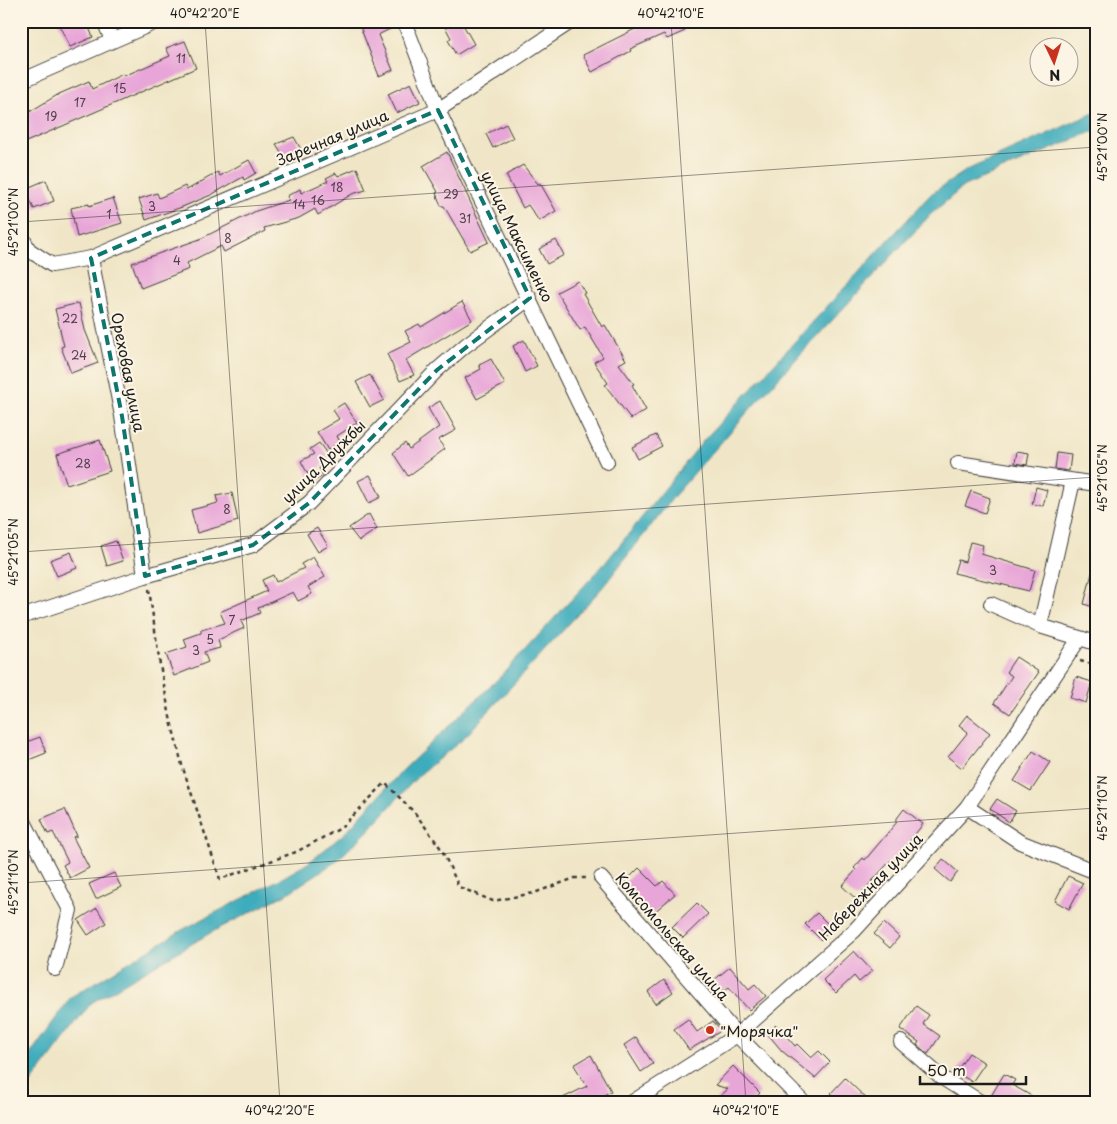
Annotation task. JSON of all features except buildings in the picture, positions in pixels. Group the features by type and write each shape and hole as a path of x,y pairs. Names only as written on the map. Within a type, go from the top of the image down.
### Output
{"street":[{"path":"104,21 112,40"},
{"path":"21,81 158,21"},
{"name":"улица Максименко","path":"404,21 438,110 530,298 607,462"},
{"name":"Заречная улица","path":"91,258 438,110 572,21"},
{"path":"21,235 29,250 52,264 91,258"},
{"name":"Ореховая улица","path":"91,258 122,416 145,576"},
{"name":"улица Дружбы","path":"21,617 145,576 253,545 308,503 437,370 466,345 530,298"},
{"path":"958,463 1096,484"},
{"path":"1040,626 1073,481"},
{"path":"991,604 1040,626 1096,643"},
{"name":"Набережная улица","path":"631,1103 737,1035 854,931 967,807 1078,639"},
{"path":"967,807 1020,842 1096,872"},
{"path":"21,816 70,910 55,969"},
{"name":"Комсомольская улица","path":"601,878 737,1035 804,1103"},
{"path":"901,1042 941,1076 982,1103"}],"path":[{"path":"145,576 150,592 160,665 182,765 220,879 296,852 341,828 385,783 416,814 442,850 459,886 493,901 534,893 575,878 601,878"}],"highlighted area":[{"path":"438,110 530,298 437,370 309,503 253,545 145,576 122,416 91,258"}],"water":[{"path":"1096,112 1096,130 964,186 931,214 759,399 675,495 602,588 463,739 419,775 365,834 335,862 288,893 212,932 91,1003 28,1087 21,1077 21,1067 71,997 182,930 308,863 344,834 399,774 502,675 606,562 704,440 931,194 967,170"}],"place":[{"name":"\"Морячка\"","path":"710,1030"}]}
